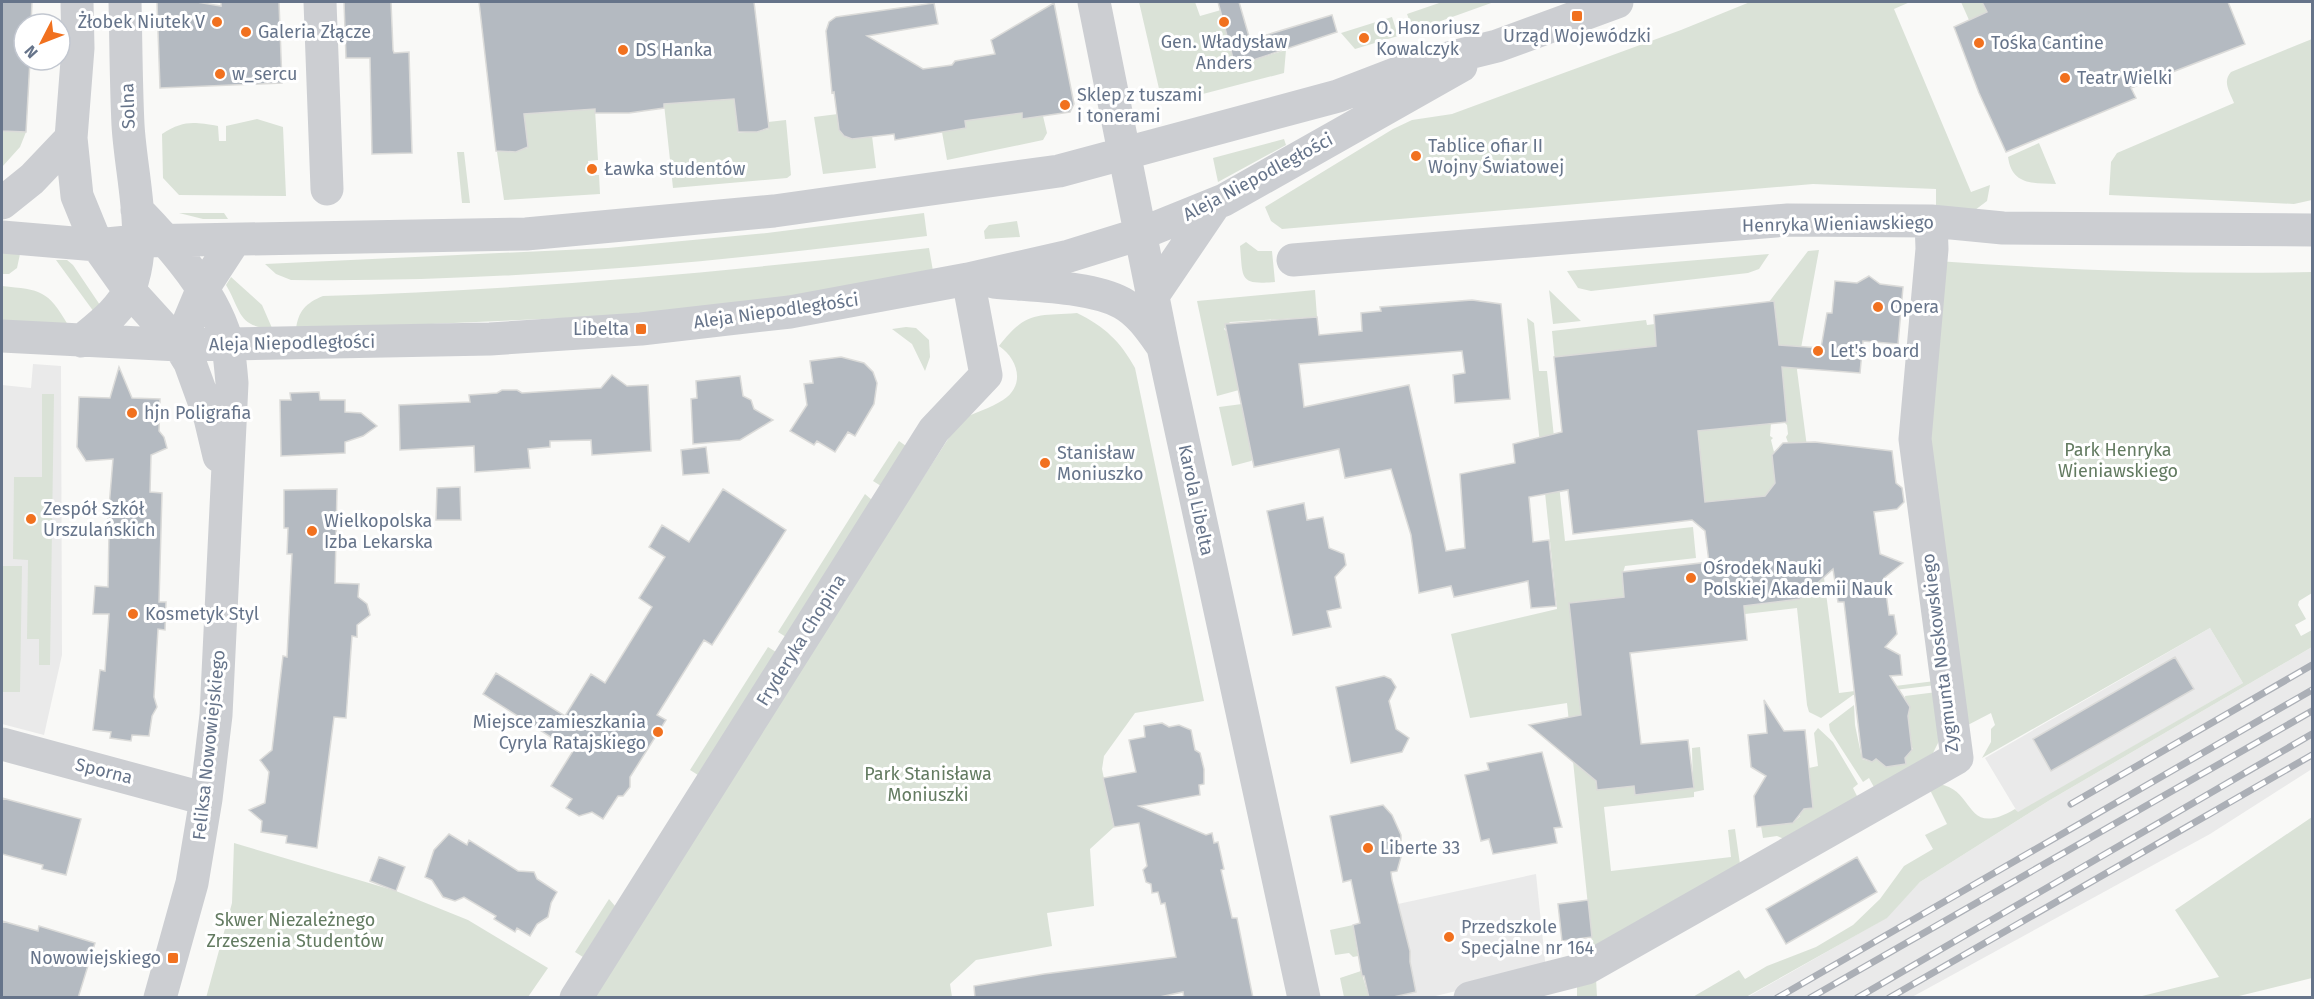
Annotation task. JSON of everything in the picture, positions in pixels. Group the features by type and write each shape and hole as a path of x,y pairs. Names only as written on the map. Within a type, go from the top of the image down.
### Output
{"street":[{"path":"76,2 78,48 71,138 77,196 97,245 129,290 179,345 202,290 234,241"},
{"name":"Solna","path":"81,341 108,318 129,290 147,231 128,125 125,2"},
{"path":"320,2 327,189"},
{"name":"Karola Libelta","path":"1094,2 1163,347 1304,998"},
{"name":"Aleja Niepodległości","path":"2,237 97,245 147,231 234,241 526,234 774,211 1059,171 1338,96 1416,66 1497,46 1617,2"},
{"name":"Aleja Niepodległości","path":"2,336 179,345 490,339 641,329 790,312 968,279 1069,256 1140,234 1215,204 1497,46"},
{"path":"2,203 32,179 71,138"},
{"path":"1154,294 1215,204"},
{"name":"Henryka Wieniawskiego","path":"1293,260 1788,220 1931,221 2003,228 2313,230"},
{"name":"Zygmunta Noskowskiego","path":"1470,998 1587,968 1957,758 1915,439 1932,249 1931,221"},
{"path":"147,231 202,290 218,318 228,345"},
{"path":"968,279 1097,293 1123,303 1146,322 1163,347"},
{"name":"Fryderyka Chopina","path":"576,998 934,430 986,375 968,279"},
{"name":"Feliksa Nowowiejskiego","path":"179,345 190,363 210,418 226,487"},
{"name":"Feliksa Nowowiejskiego","path":"160,998 192,883 207,799 216,715 232,384 228,345"},
{"name":"Sporna","path":"2,744 207,799"}],"shaded area":[{"name":"Zespół Szkół Urszulańskich","path":"33,364 61,366 62,655 44,735 2,724 2,385 31,388"},
{"path":"2210,628 2243,683 2018,813 1985,758"},
{"path":"2312,647 2312,769 2210,834 1912,997 1746,998 1886,918 1920,882 2050,800"},
{"name":"Przedszkole Specjalne nr 164","path":"1536,874 1546,970 1431,997 1369,997 1353,925 1399,915 1398,904"}],"green space":[{"path":"1139,2 1195,2 1200,16 1221,10 1240,64 1286,50 1284,73 1172,102 1166,101 1160,93"},
{"path":"1442,2 1494,2 1413,31 1407,14"},
{"path":"1750,2 1910,2 1894,9 1971,192 1990,185 1987,201 1975,210 1936,209 1936,189 1813,184 1282,229 1271,221 1265,207 1393,129 1412,120 1452,114 1681,30"},
{"path":"1961,2 1982,2 1987,13 1969,20"},
{"path":"1392,17 1398,36 1355,49 1341,33"},
{"path":"2312,39 2312,200 2294,204 2109,195 2111,162 2117,153 2234,103 2227,83 2231,72"},
{"path":"734,99 738,133 769,129 768,122 786,120 791,175 787,178 673,188 664,104"},
{"path":"595,109 598,160 588,161 589,175 599,175 600,194 504,200 497,152 528,148 524,114"},
{"path":"1022,113 1023,119 1043,116 1047,133 1043,140 947,160 942,132 966,128 965,121"},
{"path":"838,114 840,130 846,137 872,136 876,168 823,174 814,117"},
{"path":"257,119 283,127 286,196 179,195 163,178 162,134 183,124 202,124 218,126 219,141 226,141 226,126"},
{"path":"2,131 26,132 20,147 2,167"},
{"path":"1284,139 1286,145 1218,182 1213,158"},
{"path":"2039,143 2056,184 2024,181 2014,173 2010,166 2008,157"},
{"path":"457,152 464,152 470,203 462,203"},
{"path":"179,213 224,213 228,219 203,219"},
{"path":"924,213 927,236 610,269 451,278 291,280 276,274 265,264 608,248 767,233"},
{"path":"1017,221 1020,237 985,239 984,231 989,225"},
{"path":"1246,242 1258,251 1272,251 1275,282 1255,282 1245,278 1240,246"},
{"path":"929,248 933,271 790,298 612,316 296,330 304,308 323,296 551,285 778,265"},
{"path":"1819,250 1797,370 1839,693 1935,681 1936,685 1853,695 1821,718 1809,712 1807,705 1797,608 1745,614 1744,603 1800,599 1790,448 1786,437 1787,425 1784,422 1778,336 1775,334 1776,321 1773,319 1775,307 1769,302 1808,251"},
{"path":"2,252 20,254 17,268 9,274 2,274"},
{"path":"1769,254 1759,269 1748,273 1591,291 1578,288 1567,271"},
{"path":"56,260 67,260 73,265 100,305 94,312"},
{"name":"Park Henryka Wieniawskiego","path":"1937,261 2125,271 2312,272 2312,593 2299,601 2298,605 2306,619 2295,625 2301,636 2312,630 2312,647 2050,800 1920,882 1887,918 1746,997 1691,998 1739,970 1745,979 1767,966 1816,947 1853,925 1880,899 1904,866 1933,849 1925,835 1947,824 1927,784 1943,785 1955,790 1976,814 1985,818 1997,817 2015,809 2018,812 2243,683 2210,628 1982,758 1991,742 1991,729 1995,725 1991,713 1964,727 1922,442"},
{"path":"231,277 262,305 272,328 253,325 246,321 226,285"},
{"path":"2,286 35,291 49,298 68,325 2,323"},
{"path":"1315,290 1317,317 1230,322 1224,329 1228,333 1239,390 1217,396 1197,301"},
{"path":"1549,290 1581,321 1553,324"},
{"name":"Park Stanisława Moniuszki","path":"1077,313 1095,323 1111,336 1124,350 1135,368 1204,701 1135,713 1104,756 1102,769 1114,827 1090,849 1094,906 1047,913 1052,946 976,960 950,984 952,997 586,998 961,419 998,403 1015,387 1017,372 1015,365 1006,351 999,346 1017,326 1025,321 1051,314"},
{"path":"1527,318 1534,323 1539,371 1547,371 1565,541 1693,527 1696,558 1625,566 1622,576 1624,597 1575,602 1570,607 1588,774 1595,778 1597,789 1617,788 1633,775 1635,795 1693,788 1692,748 1700,747 1704,790 1694,792 1694,797 1604,807 1611,871 1731,857 1728,830 1735,829 1741,871 1593,954 1567,703 1470,718 1451,634 1557,609"},
{"path":"1646,320 1647,325 1655,324 1658,332 1657,348 1655,346 1643,350 1641,348 1628,351 1626,349 1614,353 1602,352 1600,354 1597,352 1585,356 1559,356 1555,362 1552,331"},
{"path":"916,328 929,340 930,357 925,371 912,344 892,329"},
{"path":"42,394 54,394 50,665 39,665 39,639 27,639 28,560 13,559 14,477 42,477"},
{"path":"1242,404 1254,458 1232,466 1219,407"},
{"path":"1754,423 1771,423 1770,436 1773,438 1771,440 1774,452 1772,455 1777,481 1774,495 1705,504 1697,429 1699,431"},
{"path":"899,441 906,446 881,486 873,481"},
{"path":"865,494 872,500 786,637 778,632"},
{"path":"2,566 22,566 20,692 2,692"},
{"path":"768,647 776,652 698,775 690,770"},
{"path":"1937,692 1939,741 1933,753 1875,789 1869,778 1863,782 1830,731 1829,724 1854,705 1855,725 1862,759 1872,762 1879,757 1905,761 1905,755 1913,749 1909,742 1905,696"},
{"path":"1818,728 1833,742 1858,784 1853,788 1858,798 1792,842 1777,836 1763,838 1761,826 1793,823 1800,816 1799,810 1813,808 1809,768 1818,766 1814,733"},
{"path":"2312,817 2312,978 2235,997 2138,997 2219,977 2175,910"},
{"name":"Skwer Niezależnego Zrzeszenia Studentów","path":"234,843 396,891 468,920 548,968 528,997 206,998 232,903"},
{"path":"609,899 615,906 583,957 575,952"},
{"path":"1353,925 1358,956 1353,957 1349,953 1335,955 1330,930"},
{"path":"1361,971 1369,997 1344,997 1340,978"},
{"path":"1596,978 1597,997 1577,998 1577,983"}],"building":[{"path":"2,2 32,2 32,12 12,12 12,72 29,72 26,132 2,131"},
{"path":"157,2 197,2 221,6 221,2 279,2 282,83 160,88"},
{"path":"344,2 391,2 394,53 409,52 412,153 372,154 370,58 346,58"},
{"name":"DS Hanka","path":"479,2 754,2 769,128 757,132 738,132 734,99 664,104 664,108 629,113 595,113 595,109 524,114 528,147 516,152 496,151"},
{"path":"1218,2 1239,2 1250,40 1332,15 1337,32 1235,66"},
{"name":"Teatr Wielki","path":"1982,2 2228,2 2245,44 2131,88 2136,98 2006,152 1979,93 1954,27 1987,12"},
{"path":"934,3 938,24 867,36 923,69 952,65 955,61 995,54 991,40 1054,3 1074,104 1070,112 1022,119 1022,113 965,121 966,128 895,140 894,134 852,139 844,136 839,130 834,92 832,93 826,31 829,22 836,17"},
{"path":"1869,276 1880,284 1903,287 1898,344 1863,341 1860,373 1782,367 1787,422 1698,431 1705,502 1765,496 1775,483 1772,455 1783,443 1815,442 1892,451 1896,483 1902,488 1904,502 1897,509 1874,512 1880,554 1903,563 1884,578 1889,615 1894,615 1897,634 1885,647 1900,655 1902,675 1890,676 1910,707 1908,716 1912,750 1905,758 1906,764 1886,767 1876,759 1872,762 1862,758 1844,602 1838,602 1833,569 1800,599 1744,606 1747,640 1630,653 1641,744 1688,740 1694,788 1635,795 1634,786 1597,790 1596,781 1529,725 1581,715 1569,603 1624,597 1622,572 1709,562 1705,531 1692,520 1573,534 1568,490 1529,497 1533,542 1549,540 1556,606 1531,608 1528,581 1454,597 1451,586 1419,593 1411,535 1391,469 1345,478 1339,449 1254,467 1225,324 1317,317 1319,335 1362,331 1361,313 1381,311 1380,307 1472,300 1501,304 1510,399 1455,403 1453,375 1465,373 1462,351 1299,364 1304,407 1409,385 1446,551 1465,548 1460,474 1515,463 1513,444 1562,432 1554,357 1656,346 1654,315 1774,301 1779,345 1821,348 1827,313 1832,313 1835,281 1857,283"},
{"path":"841,357 864,363 873,372 877,383 874,404 855,436 848,432 835,452 817,441 814,445 790,431 807,405 804,384 813,383 810,361"},
{"path":"119,367 132,398 160,399 159,431 164,437 167,448 151,455 150,492 162,493 159,602 166,602 165,630 158,629 154,697 157,707 152,716 149,736 132,735 131,741 110,738 111,732 93,730 100,670 105,671 109,614 93,614 95,586 108,587 109,531 107,531 113,459 86,461 77,447 79,397 110,398"},
{"path":"612,375 627,386 648,385 651,451 592,455 591,440 550,441 550,447 528,449 530,468 475,472 474,446 400,450 399,405 470,402 469,395 497,393 502,390 517,390 522,393 601,388"},
{"path":"740,376 743,396 751,400 754,409 773,420 740,440 693,444 691,399 697,398 696,381"},
{"path":"319,392 320,400 345,400 345,412 361,413 377,426 363,436 345,442 345,453 281,456 280,400 291,400 290,393"},
{"path":"706,447 709,473 683,475 681,450"},
{"path":"460,487 461,520 436,520 437,488"},
{"path":"337,489 335,583 359,584 358,597 367,604 370,615 357,625 357,637 352,636 346,718 334,717 317,848 286,843 287,836 261,832 262,821 249,810 265,803 269,772 260,760 272,750 283,656 287,657 292,554 287,554 288,528 284,528 284,490"},
{"path":"723,489 786,530 712,645 704,640 657,715 666,720 630,777 630,787 623,796 618,796 603,819 592,812 579,816 566,808 572,799 551,786 573,751 483,694 496,673 565,716 591,674 605,683 652,607 639,598 665,557 649,547 662,525 689,542"},
{"path":"1304,503 1307,520 1323,517 1329,548 1344,554 1346,565 1335,577 1341,608 1327,611 1331,627 1293,635 1267,511"},
{"path":"2175,657 2194,689 2051,771 2033,739"},
{"path":"1384,676 1391,679 1396,687 1389,701 1396,729 1409,738 1402,752 1351,763 1336,687"},
{"path":"1764,700 1784,731 1805,730 1813,808 1804,809 1793,823 1757,827 1754,796 1766,776 1751,767 1748,735 1767,733"},
{"path":"1162,723 1169,727 1179,725 1191,730 1195,750 1200,753 1204,769 1204,784 1199,785 1200,795 1139,806 1206,835 1212,833 1214,843 1218,842 1224,869 1221,870 1232,918 1237,918 1253,998 1184,998 1183,992 1155,998 975,998 974,986 1044,974 1176,957 1165,903 1161,904 1158,892 1152,893 1151,884 1146,882 1143,870 1147,866 1139,823 1114,827 1103,778 1136,772 1129,740 1145,737 1144,726"},
{"path":"1542,752 1562,827 1554,828 1557,843 1493,854 1489,839 1481,841 1465,775 1489,770 1487,763"},
{"path":"2,798 81,819 66,875 42,869 43,865 2,854"},
{"path":"1383,805 1392,815 1401,835 1401,857 1397,871 1391,872 1410,951 1416,992 1389,998 1369,998 1364,976 1362,976 1353,925 1360,923 1351,880 1343,882 1330,816"},
{"path":"449,834 467,845 469,840 518,871 534,872 537,879 557,892 551,903 548,917 537,924 530,936 517,928 515,932 494,919 496,916 464,897 455,901 443,897 432,880 425,877 434,850"},
{"path":"379,857 405,867 396,891 370,881"},
{"path":"1857,857 1877,892 1786,944 1766,909"},
{"path":"1588,900 1592,937 1562,941 1558,904"},
{"path":"2,921 38,931 39,926 95,943 78,998 2,998"}],"railway":[{"path":"2071,804 2312,665"},
{"path":"1777,998 2312,690"},
{"path":"1810,998 2312,711"},
{"path":"1857,998 2312,734"},
{"path":"1889,998 2312,755"}],"place":[{"name":"Urząd Wojewódzki","path":"1577,16"},
{"name":"Żłobek Niutek V","path":"217,22"},
{"name":"Gen. Władysław Anders","path":"1224,22"},
{"name":"Galeria Złącze","path":"246,32"},
{"name":"O. Honoriusz Kowalczyk","path":"1364,38"},
{"name":"Tośka Cantine","path":"1979,43"},
{"name":"DS Hanka","path":"623,50"},
{"name":"w_sercu","path":"220,74"},
{"name":"Teatr Wielki","path":"2065,78"},
{"name":"Sklep z tuszami i tonerami","path":"1065,105"},
{"name":"Tablice ofiar II Wojny Światowej","path":"1416,156"},
{"name":"Ławka studentów","path":"592,169"},
{"name":"Opera","path":"1878,307"},
{"name":"Libelta","path":"641,329"},
{"name":"Let's board","path":"1818,351"},
{"name":"hjn Poligrafia","path":"132,413"},
{"name":"Stanisław Moniuszko","path":"1045,463"},
{"name":"Zespół Szkół Urszulańskich","path":"31,519"},
{"name":"Wielkopolska Izba Lekarska","path":"312,531"},
{"name":"Ośrodek Nauki Polskiej Akademii Nauk","path":"1691,578"},
{"name":"Kosmetyk Styl","path":"133,614"},
{"name":"Miejsce zamieszkania Cyryla Ratajskiego","path":"658,732"},
{"name":"Liberte 33","path":"1368,848"},
{"name":"Przedszkole Specjalne nr 164","path":"1449,937"},
{"name":"Nowowiejskiego","path":"173,958"}]}
